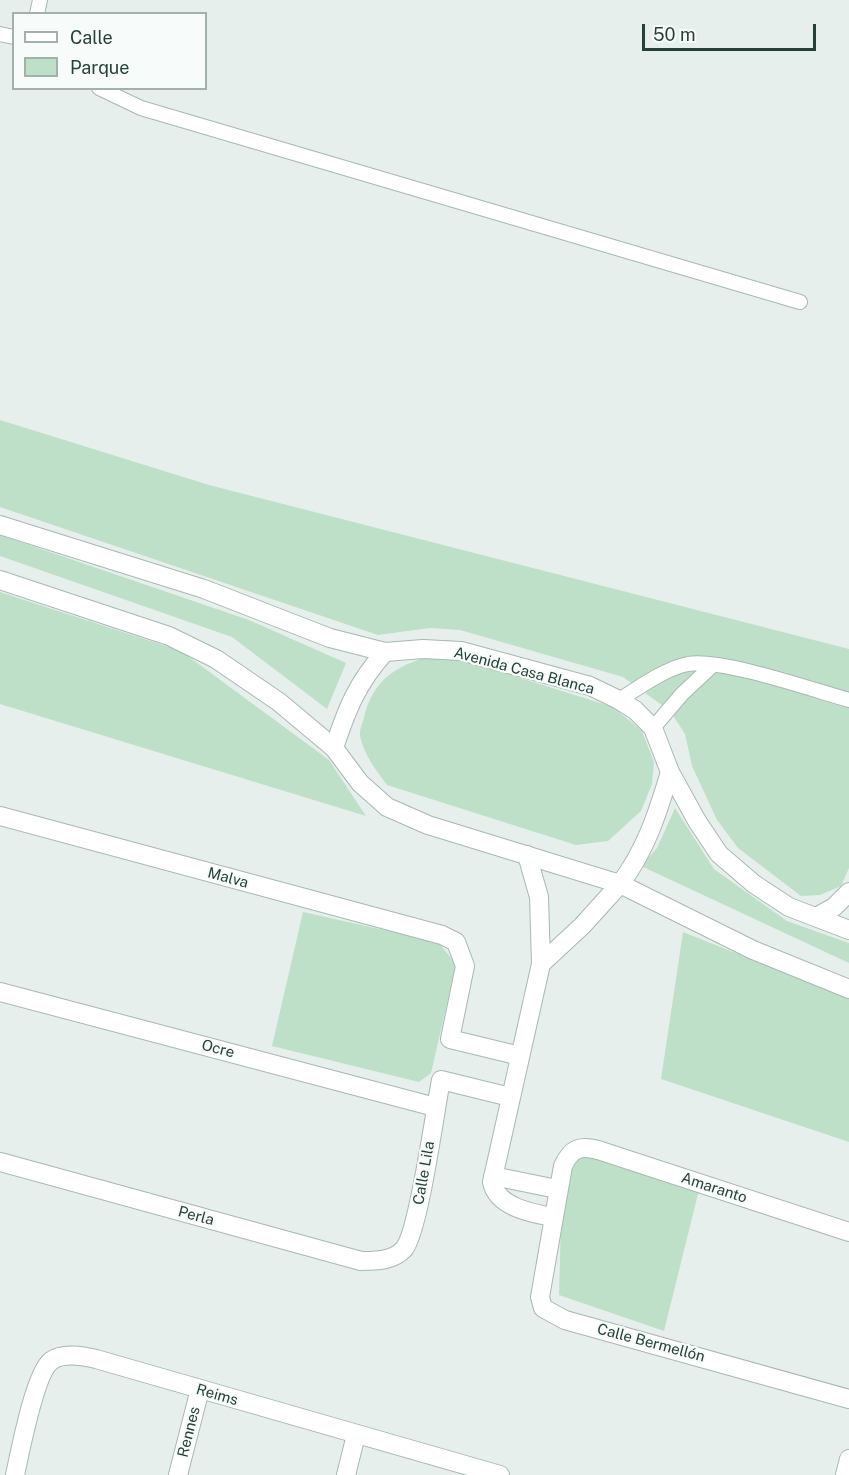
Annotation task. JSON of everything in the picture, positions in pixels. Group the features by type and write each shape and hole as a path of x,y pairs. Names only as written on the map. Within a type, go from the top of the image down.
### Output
{"street":[{"name":"Avenida Casa Blanca","path":"0,525 204,590 330,638 385,652 423,649 461,651 590,686 635,710 653,728 670,771 697,821 719,854 754,884 789,907 849,930"},
{"path":"0,580 169,636 216,659 279,702 334,748 360,783 387,807 428,825 620,884 753,950 849,988"},
{"path":"334,748 345,716 364,676 385,652"},
{"path":"541,964 582,926 634,865 649,834 670,771"},
{"name":"Malva","path":"0,816 429,931 456,942 465,966 450,1039 520,1056"},
{"path":"527,855 539,897 541,964 493,1176 493,1188 503,1199 521,1209 552,1217"},
{"path":"816,917 834,907 849,892"},
{"name":"Ocre","path":"0,992 435,1107"},
{"name":"Calle Lila","path":"392,1258 405,1248 414,1224 441,1080 510,1097"},
{"name":"Calle Bermellón","path":"579,1148 568,1156 558,1189 540,1297 543,1308 553,1314 849,1399"},
{"name":"Amaranto","path":"579,1148 598,1150 849,1232"},
{"name":"Perla","path":"0,1162 361,1261 392,1258"},
{"path":"493,1176 558,1189"},
{"name":"Reims","path":"15,1475 40,1379 51,1361 59,1357 96,1359 500,1475"},
{"name":"Rennes","path":"178,1475 200,1389"},
{"path":"346,1475 357,1435"},
{"path":"845,1475 849,1459"}],"lane":[{"path":"103,90 141,108 800,302"},
{"path":"619,700 670,670 687,664 712,665 849,700"},
{"path":"653,728 682,694 712,665"}],"green space":[{"path":"0,420 209,485 849,649 849,868 841,886 820,895 801,896 738,848 717,820 692,766 685,734 670,711 623,677 460,630 430,628 378,635 0,507"},
{"path":"0,535 249,620 346,663 327,709 232,637 0,556"},
{"path":"0,592 181,651 329,760 366,816 0,704"},
{"path":"441,653 613,707 642,731 654,762 652,784 641,811 608,841 576,845 387,785 367,756 360,736 370,699 385,679 394,672 415,661"},
{"path":"675,808 714,869 787,921 849,943 849,963 641,866 657,848"},
{"path":"303,912 438,942 456,964 431,1073 419,1082 272,1046"},
{"path":"683,932 849,998 849,1142 661,1079"},
{"path":"590,1151 700,1186 664,1331 559,1295 561,1220 571,1165"}]}
